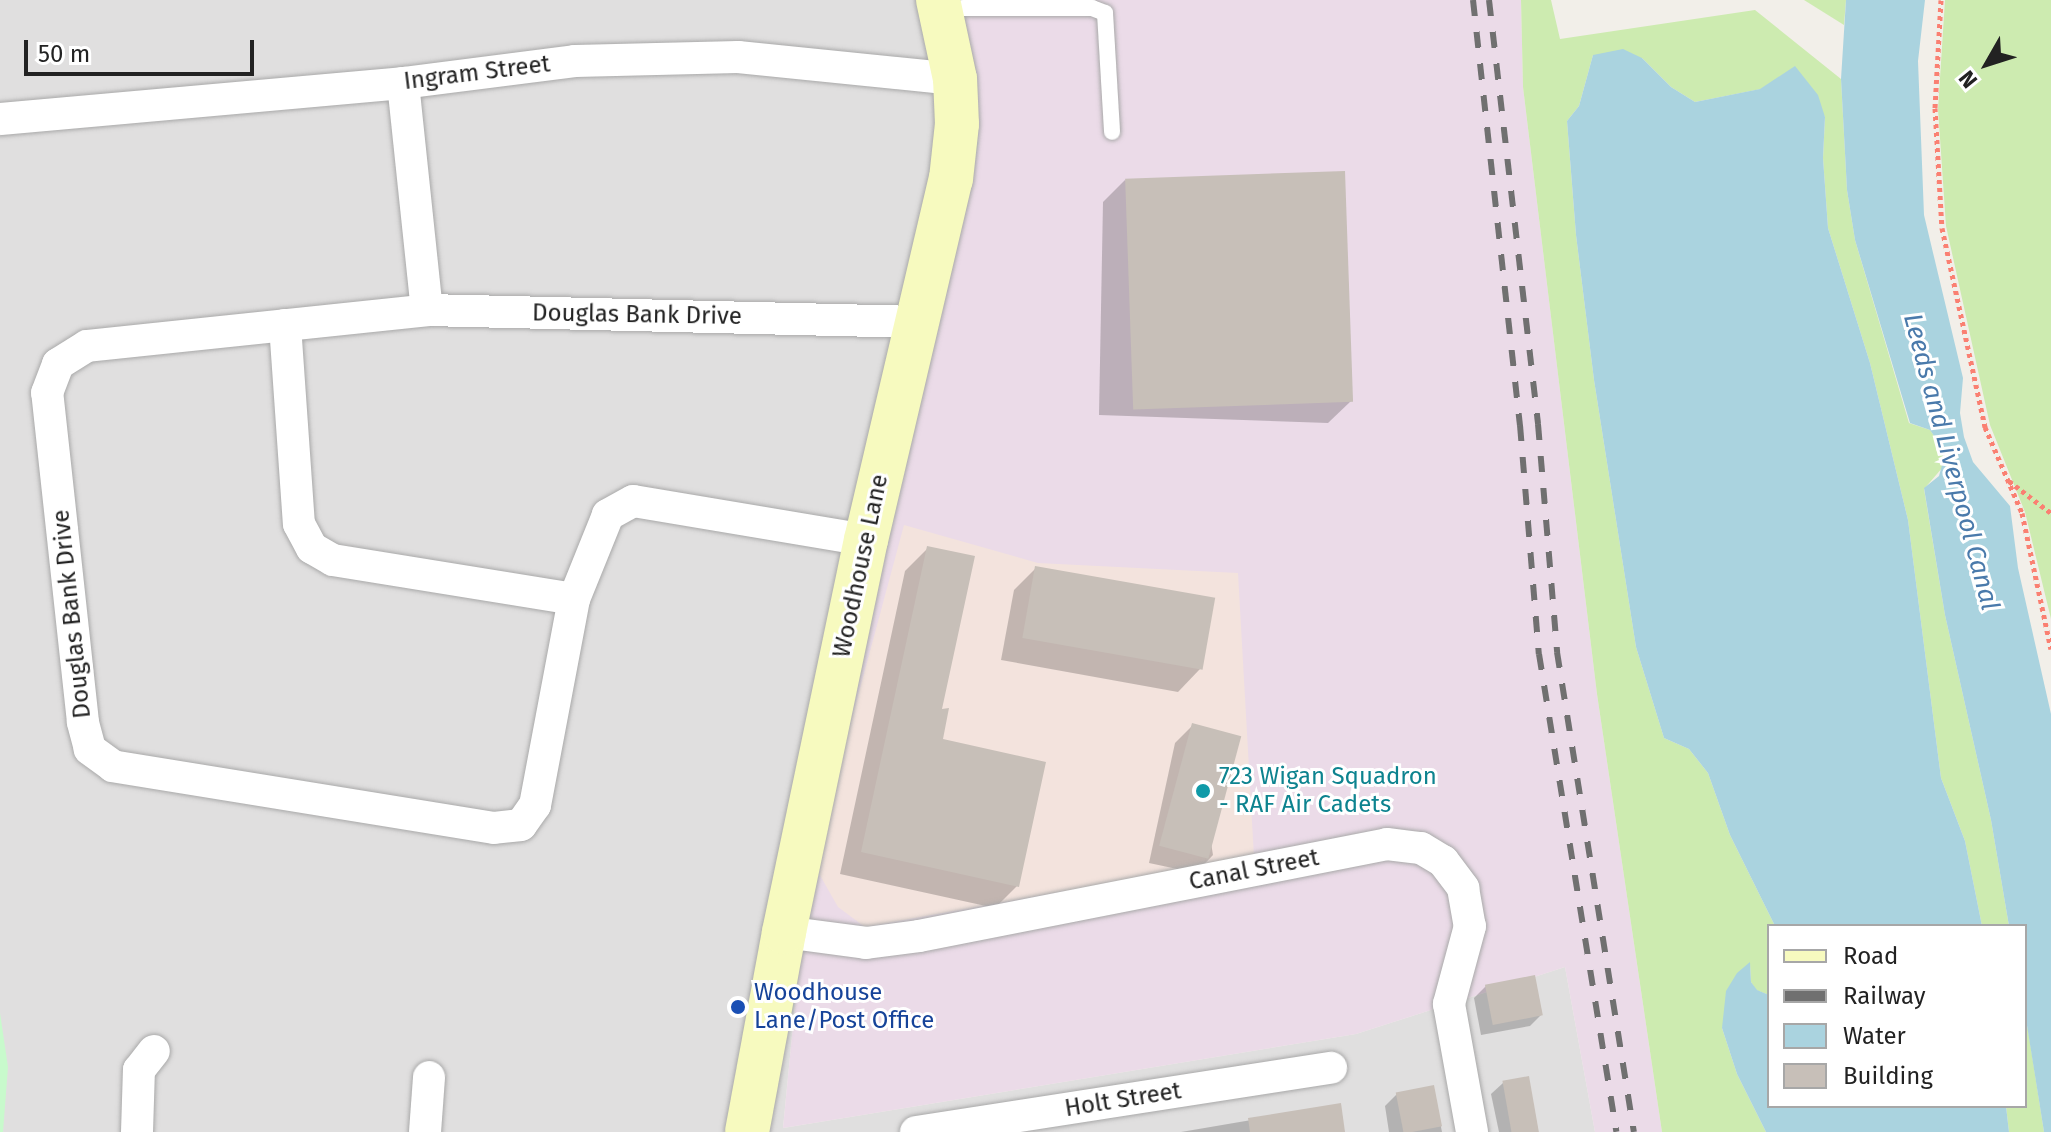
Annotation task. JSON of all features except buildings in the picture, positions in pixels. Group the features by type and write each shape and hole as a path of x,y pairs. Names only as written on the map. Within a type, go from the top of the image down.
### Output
{"main road":[{"name":"Woodhouse Lane","path":"747,1132 784,932 866,540 951,179 957,124 955,79 940,6"}],"street":[{"name":"Ingram Street","path":"0,119 403,83 575,61 738,57 955,79"},
{"path":"403,83 427,310"},
{"name":"Douglas Bank Drive","path":"866,540 633,501 608,515 574,599 535,805 521,825 494,828 113,766 90,749 83,722 47,393 58,364 87,346 427,310 917,322"},
{"path":"285,325 299,524 312,548 333,560 574,599"},
{"name":"Canal Street","path":"784,932 866,943 919,936 1387,844 1421,848 1443,861 1463,888 1470,926 1449,1004 1472,1132"},
{"path":"137,1062 137,1132"},
{"name":"Holt Street","path":"916,1132 1331,1068"},
{"path":"425,1132 429,1077"}],"lane":[{"path":"940,6 1092,8 1105,13 1112,132"}],"path":[{"path":"1941,0 1935,108 1942,228 1985,427 2022,513 2051,649"},
{"path":"2008,480 2051,513"}],"shaded area":[{"path":"0,0 949,0 979,143 893,524 809,862 783,1128 1356,1034 1565,967 1595,1132 0,1132"},
{"path":"949,0 1521,0 1523,87 1597,694 1662,1132 1595,1132 1565,967 1356,1034 783,1128 809,862 893,524 979,143"},
{"path":"904,525 1038,563 1238,573 1254,857 865,927 838,907 813,863"}],"green space":[{"path":"1521,0 1551,0 1560,39 1755,10 1841,79 1847,190 1855,240 1909,423 1930,430 1943,448 1943,467 1924,489 1945,615 1991,820 2009,924 1982,924 1965,841 1941,778 1908,520 1870,363 1828,228 1823,158 1825,117 1795,67 1761,89 1695,102 1671,87 1642,58 1593,55 1579,106 1567,121 1576,235 1594,380 1636,647 1664,738 1689,749 1708,773 1730,835 1774,924 1767,924 1767,994 1756,990 1751,982 1750,964 1722,1028 1737,1074 1766,1132 1662,1132 1597,694 1523,87"},
{"path":"1804,0 1846,0 1844,25"},
{"path":"1945,0 2051,0 2051,619 2025,512 1990,425 1946,226 1938,109"},
{"path":"0,1013 8,1067 3,1132 0,1132"},
{"path":"2027,1026 2044,1132 2009,1132 2006,1108 2027,1108"}],"water":[{"name":"Leeds and Liverpool Canal","path":"1846,0 1925,0 1918,61 1924,215 1963,378 1960,413 1964,437 1973,462 2010,506 2018,568 2051,714 2051,1132 2044,1132 2027,1026 2027,924 2009,924 1991,820 1945,615 1924,488 1939,476 1943,449 1930,430 1910,423 1855,240 1847,190 1841,79"},
{"path":"1623,49 1642,58 1671,87 1695,102 1760,89 1795,66 1818,95 1825,117 1823,158 1828,228 1870,363 1908,520 1941,778 1965,841 1982,924 1774,924 1730,835 1708,773 1689,749 1664,738 1636,647 1594,380 1576,235 1567,121 1579,106 1593,55"},
{"path":"1750,962 1751,982 1757,990 1767,994 1767,1108 2006,1108 2009,1132 1766,1132 1737,1074 1722,1028 1726,991 1737,973"}],"railway":[{"path":"1473,0 1520,425 1539,654 1616,1132"},
{"path":"1489,0 1538,424 1557,652 1634,1132"}],"place":[{"name":"723 Wigan Squadron - RAF Air Cadets","path":"1203,791"},
{"name":"Woodhouse Lane/Post Office","path":"738,1007"}]}
